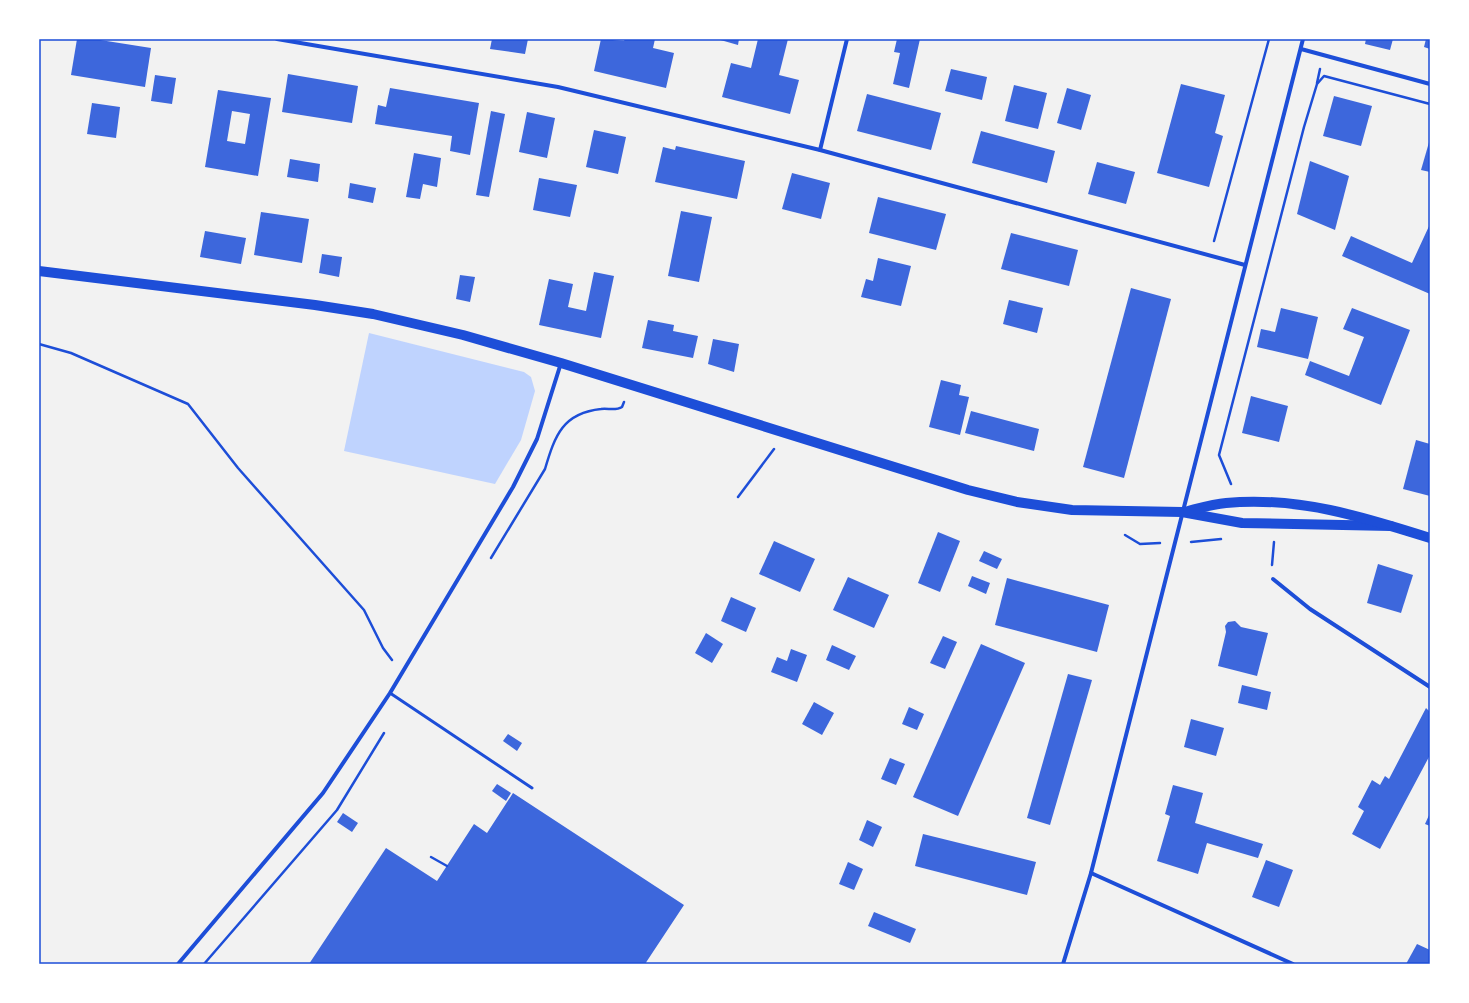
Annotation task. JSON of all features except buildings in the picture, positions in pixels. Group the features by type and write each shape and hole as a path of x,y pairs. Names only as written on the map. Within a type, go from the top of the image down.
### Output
{"main road":[{"path":"39,271 315,305 373,314 463,335 561,363 961,488 1017,502 1072,510 1182,512 1242,522 1391,526"},
{"path":"1182,512 1226,503 1280,503 1325,508 1430,538"}],"street":[{"path":"277,39 291,40 558,87 820,150 1245,265"},
{"path":"820,150 847,39"},
{"path":"1063,964 1091,873 1303,39"},
{"path":"1301,49 1430,84"},
{"path":"178,964 323,793 390,693 513,487 537,439 561,363"},
{"path":"1273,579 1310,609 1430,687"},
{"path":"1091,873 1293,964"}],"lane":[{"path":"390,693 532,788"}],"path":[{"path":"1210,255 1269,39"},
{"path":"1231,485 1219,454 1304,127 1317,84 1324,76 1430,104"},
{"path":"39,344 71,353 188,404 238,468 364,610 383,648 402,673"},
{"path":"738,496 777,445"},
{"path":"431,857 447,866"}],"water":[{"path":"369,333 524,372 531,377 535,391 521,440 495,484 344,451"}]}
